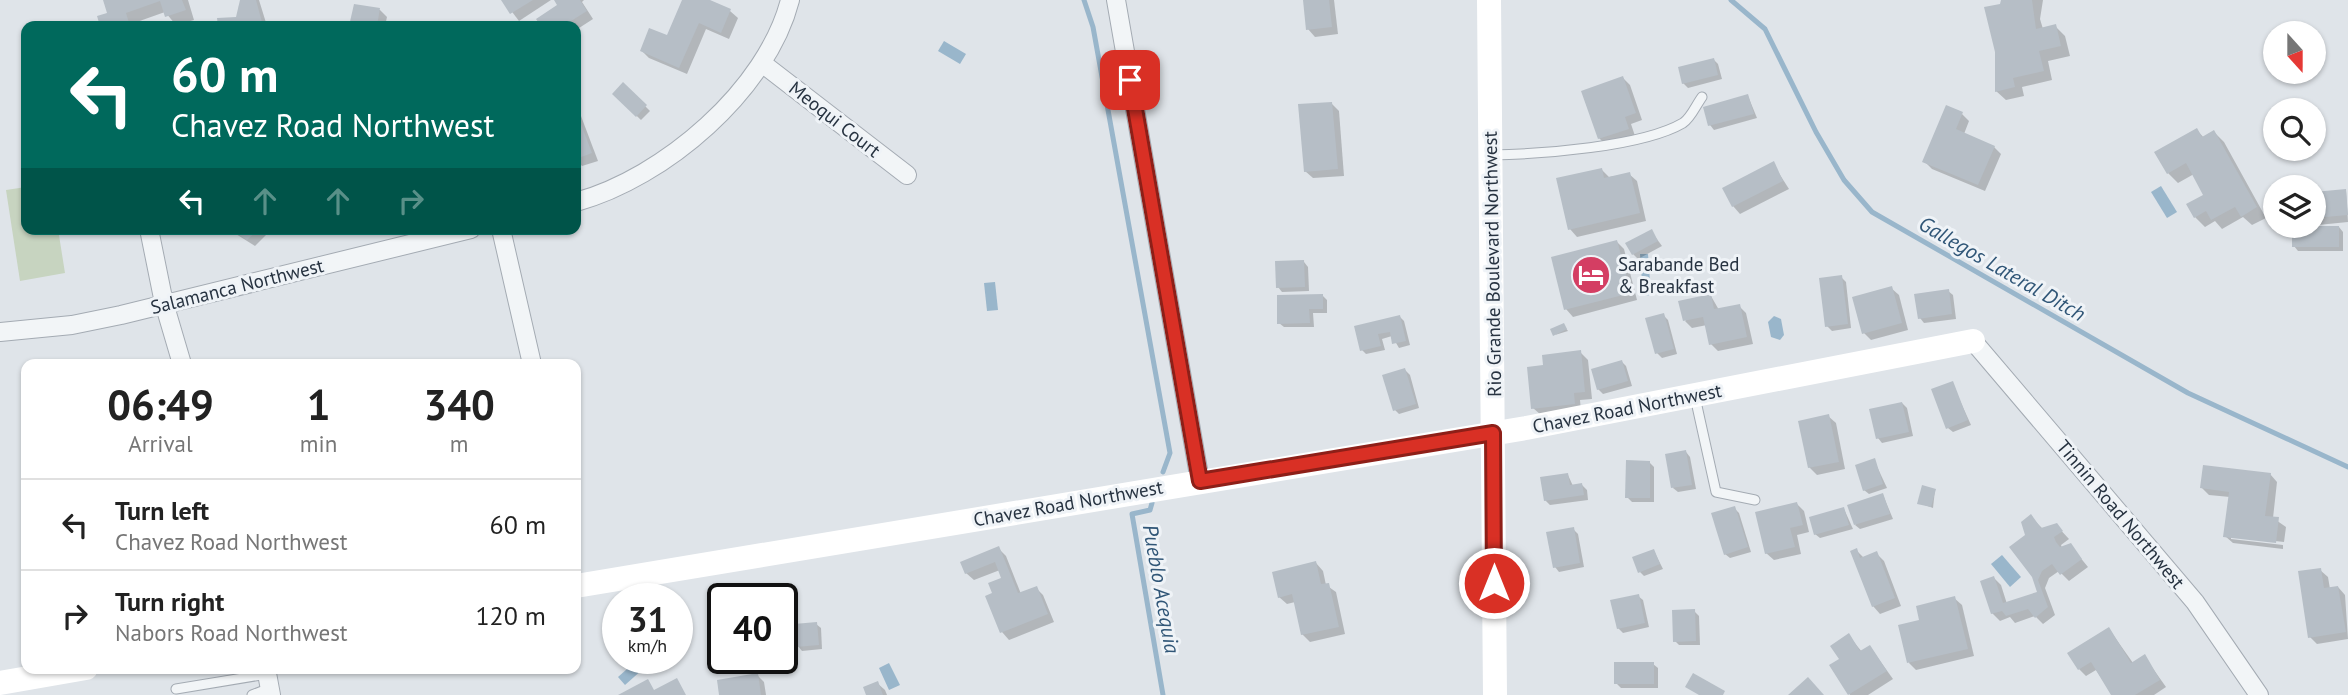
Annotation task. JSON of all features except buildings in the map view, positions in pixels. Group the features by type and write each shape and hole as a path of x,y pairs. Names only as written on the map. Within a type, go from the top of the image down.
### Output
{"street":[{"path":"581,200 632,179 678,149 719,114 763,64 790,0"},
{"path":"1116,0 1200,481"},
{"name":"Rio Grande Boulevard Northwest","path":"1489,0 1495,695"},
{"name":"Meoqui Court","path":"763,64 907,174"},
{"path":"150,235 164,303 181,359"},
{"name":"Salamanca Northwest","path":"0,332 72,325 446,235"},
{"path":"502,235 531,359"},
{"name":"Chavez Road Northwest","path":"581,585 1493,433 1973,341"},
{"name":"Tinnin Road Northwest","path":"1973,341 2195,602 2259,695"},
{"path":"0,683 52,674"}],"lane":[{"path":"1490,155 1535,154 1596,146 1665,131 1686,122 1702,97"},
{"path":"1695,395 1716,492 1755,500"},
{"path":"176,689 268,681"},
{"path":"252,695 268,681"}],"green space":[{"path":"21,188 21,235 59,235 65,273 20,281 6,190"}],"water":[{"path":"944,41 966,54 960,64 938,51"},
{"path":"2161,186 2177,212 2167,218 2151,192"},
{"path":"1640,254 1648,254 1651,295 1643,296"},
{"path":"995,282 998,310 987,311 984,283"},
{"path":"1774,316 1781,319 1784,335 1780,340 1771,337 1768,322"},
{"path":"2002,555 2021,577 2010,587 1991,564"},
{"path":"889,663 900,685 889,690 879,668"},
{"path":"621,674 637,674 625,685 618,677"}],"waterway":[{"name":"Pueblo Acequia","path":"1084,0 1093,27 1170,453 1163,472"},
{"name":"Gallegos Lateral Ditch","path":"1731,0 1765,29 1816,132 1844,180 1872,212 2188,393 2348,467"},
{"name":"Pueblo Acequia","path":"1152,503 1150,510 1132,514 1163,695"}],"place":[{"name":"Sarabande Bed & Breakfast","path":"1591,275"}],"route":[{"path":"1130,80 1200,481 1493,433 1494,583"}]}
